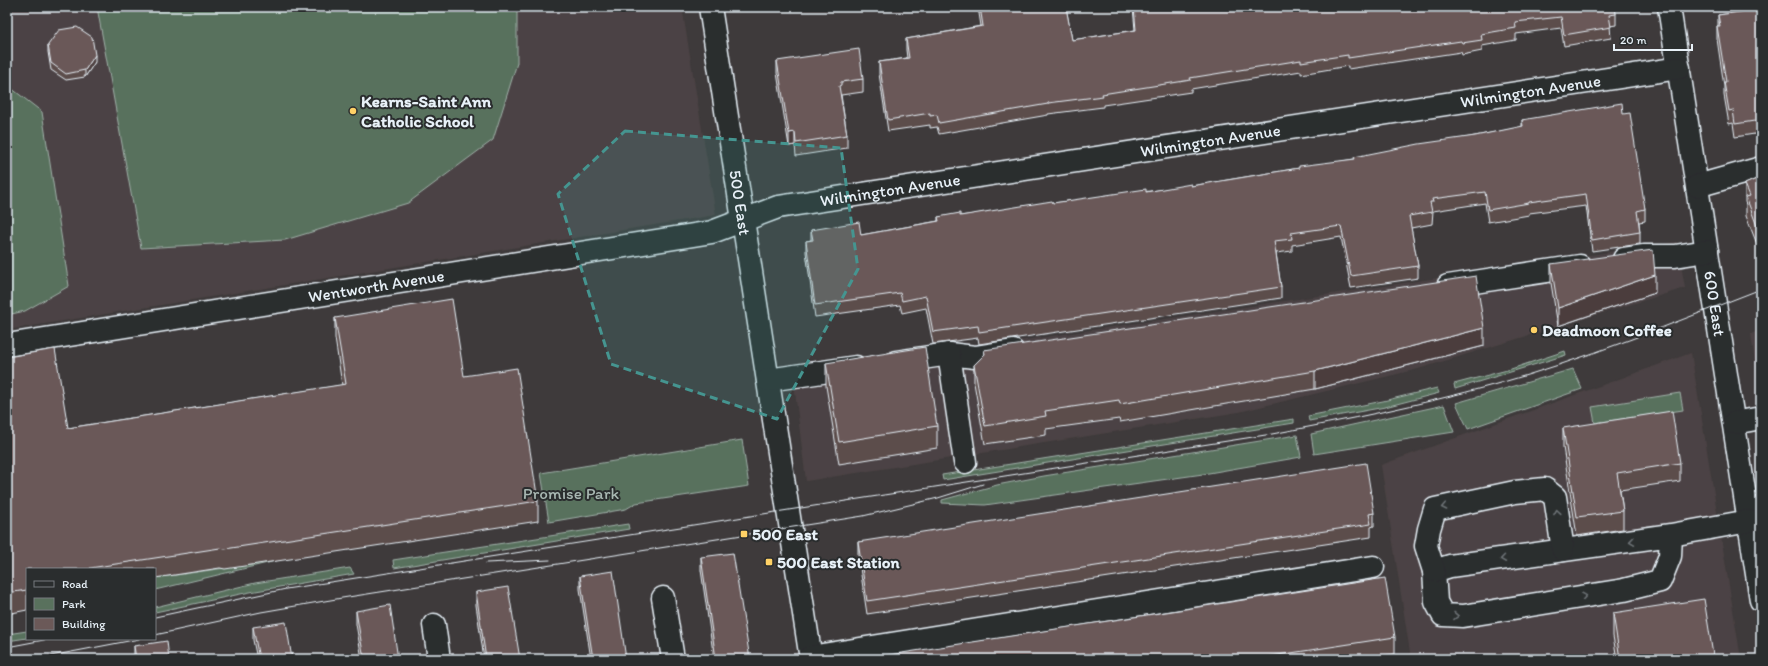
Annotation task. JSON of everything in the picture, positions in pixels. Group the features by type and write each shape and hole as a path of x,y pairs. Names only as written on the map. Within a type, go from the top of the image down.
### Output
{"street":[{"name":"500 East","path":"710,7 744,220 810,658"},
{"name":"600 East","path":"1669,7 1761,600"},
{"name":"Wilmington Avenue","path":"744,220 778,207 1679,68"},
{"path":"1697,186 1761,168"},
{"name":"Wentworth Avenue","path":"7,345 712,232 744,220"},
{"path":"1424,289 1504,282 1644,256 1675,256 1707,251"},
{"path":"768,380 949,354 975,357 1030,348"},
{"path":"949,354 965,462"},
{"path":"1734,423 1761,418"},
{"path":"1563,550 1554,497 1545,489 1516,492 1435,509 1426,546 1434,571 1436,602 1443,615 1463,616 1624,590 1660,581 1670,556 1671,535"},
{"path":"1434,571 1450,566 1671,535 1749,521"},
{"path":"810,658 1373,567"},
{"path":"663,598 673,659"},
{"path":"434,626 439,659"}],"highlighted area":[{"path":"625,131 841,148 858,269 777,419 611,364 558,194"}],"shaded area":[{"name":"Kearns-Saint Ann Catholic School","path":"7,7 682,7 716,215 7,330"},
{"path":"1677,242 1685,288 1418,369 1239,412 806,481 793,375"},
{"path":"1761,330 1761,406 1751,334"},
{"path":"1691,353 1741,659 1411,659 1381,465"}],"green space":[{"path":"97,7 517,7 517,63 493,140 408,203 285,240 141,248"},
{"path":"7,88 11,88 42,112 69,286 25,311 7,315"},
{"path":"1565,351 1566,355 1455,389 1454,384 1511,369"},
{"path":"1573,369 1582,389 1468,429 1456,403"},
{"path":"1437,388 1439,393 1385,407 1309,421 1308,416 1383,401"},
{"path":"1680,393 1683,410 1595,423 1592,407"},
{"path":"1444,405 1454,432 1314,454 1311,434"},
{"path":"1294,419 1294,423 943,480 942,475"},
{"path":"1297,435 1301,457 1203,474 985,505 942,503 942,500 997,485"},
{"name":"Promise Park","path":"742,440 749,486 636,503 626,509 549,522 541,473"},
{"path":"628,524 629,529 394,568 393,560"},
{"path":"280,560 156,590 156,578"},
{"path":"350,568 354,574 250,592 156,612 156,607 255,583"},
{"path":"26,631 26,638 7,641 7,634"}],"building":[{"path":"980,7 1066,7 1072,40 1136,30 1134,7 1615,7 1616,14 1609,15 1611,27 1564,35 1561,17 1515,22 1516,28 1481,34 1482,40 1462,43 1461,41 1348,58 1348,55 1301,62 1301,60 1102,94 1103,96 1048,103 939,123 937,115 930,116 930,113 888,120 879,62 909,58 906,39 983,26"},
{"path":"1761,9 1761,120 1735,124 1733,110 1729,111 1724,82 1726,82 1717,26 1720,26 1718,15"},
{"path":"77,27 92,37 95,55 85,70 66,74 51,63 48,45 59,30"},
{"path":"859,49 863,79 841,82 841,85 839,86 847,135 796,143 795,132 789,133 777,61"},
{"path":"1622,103 1623,114 1630,113 1645,209 1637,211 1640,232 1592,240 1586,194 1529,202 1488,210 1485,192 1432,199 1433,202 1430,202 1432,212 1409,216 1418,266 1351,276 1341,226 1291,233 1292,239 1274,241 1281,287 979,332 978,326 933,332 926,296 902,301 900,293 815,305 806,241 813,240 811,230 859,222 861,235 939,221 938,217 960,213 960,216 1052,201 1053,203 1146,189 1146,192 1191,184 1191,186 1299,168 1299,166 1355,159 1354,157 1419,144 1475,136 1523,126 1522,120"},
{"path":"1761,177 1761,224 1757,226 1746,197 1750,196 1745,184"},
{"path":"1653,250 1655,275 1558,308 1551,264"},
{"path":"1476,276 1484,328 1315,371 1120,404 1119,400 1045,411 1046,416 985,426 974,365 985,354 984,350"},
{"path":"452,299 464,376 517,368 538,501 90,568 26,568 26,590 7,593 7,357 55,349 68,428 346,384 335,318"},
{"path":"925,347 937,426 839,442 826,363"},
{"path":"1672,411 1680,463 1617,473 1623,511 1577,517 1563,428"},
{"path":"1366,463 1374,513 1369,514 1371,524 867,601 858,542"},
{"path":"733,553 750,659 716,659 701,557"},
{"path":"613,571 626,659 593,659 580,576"},
{"path":"1385,578 1395,637 1252,659 876,659 876,657"},
{"path":"508,587 520,659 486,659 476,592"},
{"path":"1704,599 1713,655 1688,659 1620,659 1613,613"},
{"path":"390,605 398,659 364,659 356,611"},
{"path":"286,622 292,659 259,659 253,627"},
{"path":"167,641 169,659 136,659 134,646"}],"tram line":[{"path":"156,617 286,589 1272,434 1355,418 1411,406 1527,375 1595,353 1761,289"},
{"path":"156,635 261,612 342,598 863,516 938,498 983,484"},
{"path":"486,563 550,560"},
{"path":"7,647 44,640"},
{"path":"35,659 134,640"}],"place":[{"name":"Kearns-Saint Ann Catholic School","path":"353,111"},
{"name":"Deadmoon Coffee","path":"1534,330"},
{"name":"500 East","path":"744,534"},
{"name":"500 East Station","path":"769,562"}]}
